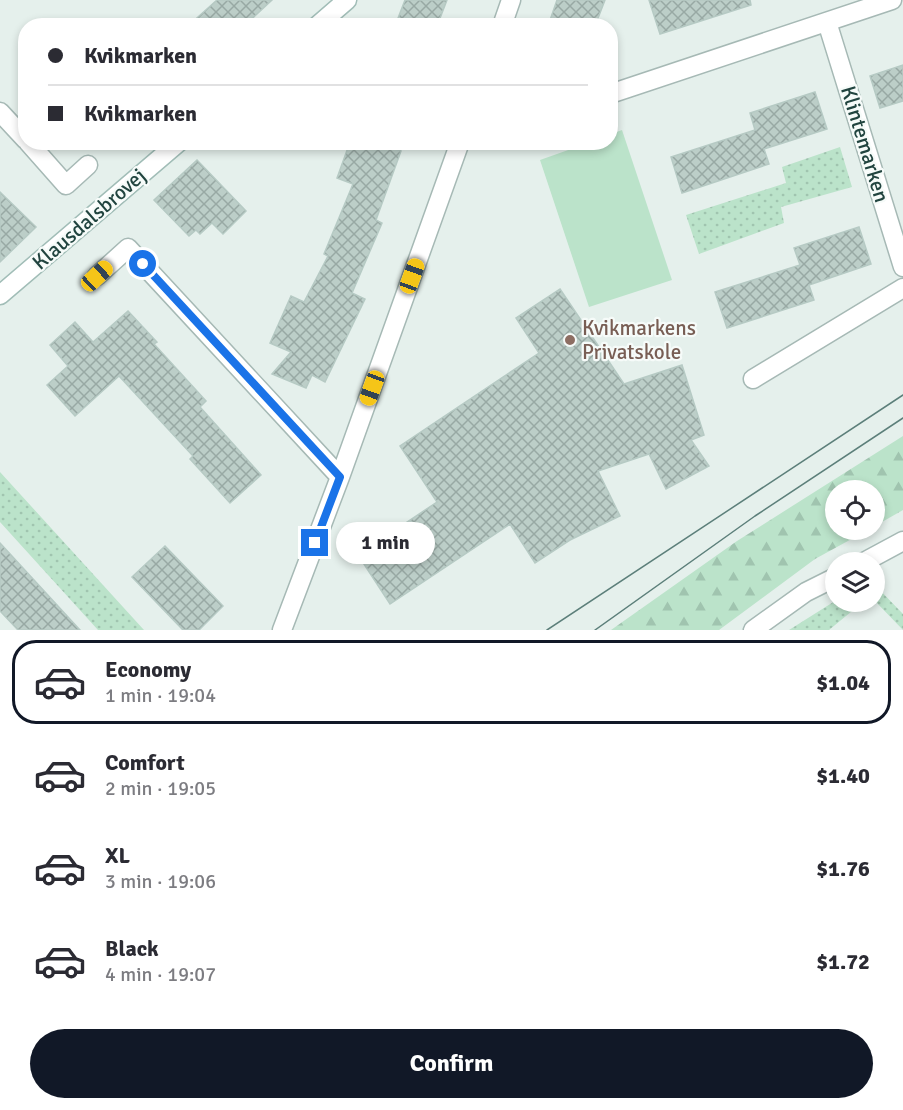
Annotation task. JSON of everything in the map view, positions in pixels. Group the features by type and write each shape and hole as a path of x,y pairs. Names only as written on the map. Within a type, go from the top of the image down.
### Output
{"street":[{"path":"326,18 347,0"},
{"path":"505,18 511,0"},
{"path":"618,91 892,0"},
{"name":"Klintemarken","path":"827,22 903,267"},
{"path":"0,112 18,131"},
{"path":"35,150 66,185 88,165"},
{"name":"Klausdalsbrovej","path":"0,295 170,150"},
{"path":"282,630 340,477 457,150"},
{"path":"97,276 128,248 340,477"},
{"path":"753,379 903,288"},
{"path":"883,552 903,541"},
{"path":"753,630 806,592 825,582"}],"green space":[{"path":"622,130 672,280 589,307 540,160 568,150 618,150 618,131"},
{"path":"840,147 852,187 781,207 784,223 699,254 686,215 786,183 782,167"},
{"path":"903,436 903,510 885,520 885,480 833,480"},
{"path":"0,472 144,630 98,630 0,522"},
{"path":"825,485 825,540 850,540 825,552 719,630 611,630 737,541"},
{"path":"885,595 903,614 903,630 885,611"},
{"path":"825,607 825,612 851,612 829,630 789,630"}],"building":[{"path":"217,0 272,0 253,18 197,18"},
{"path":"405,0 447,0 440,18 398,18"},
{"path":"557,0 605,0 598,18 551,18"},
{"path":"649,0 750,0 751,5 660,34"},
{"path":"903,65 903,101 880,108 870,76"},
{"path":"815,92 827,129 764,149 769,164 682,193 671,157 755,130 750,113"},
{"path":"347,150 401,151 376,220 382,223 352,293 365,299 325,382 312,375 306,388 272,374 291,352 270,343 291,296 304,302 328,256 324,254 353,184 337,178"},
{"path":"197,160 246,211 223,234 212,223 200,234 196,230 189,236 154,200"},
{"path":"0,192 36,227 0,262"},
{"path":"859,227 871,264 809,285 814,300 727,328 715,292 800,265 794,248"},
{"path":"560,289 624,384 682,365 704,435 691,440 709,466 666,489 649,454 598,471 620,516 570,540 535,563 510,524 390,604 358,555 437,502 400,446 539,353 516,318"},
{"path":"128,311 157,342 154,344 206,401 200,407 261,475 230,503 190,459 193,456 119,376 75,416 47,385 68,366 50,345 75,322 93,342"},
{"path":"0,543 80,630 18,630 0,611"},
{"path":"165,546 223,606 199,630 183,630 132,577"}],"tram line":[{"path":"547,630 903,395"},
{"path":"595,630 755,516 903,418"}],"place":[{"name":"Kvikmarkens Privatskole","path":"570,340"}],"route":[{"path":"143,264 340,477 315,543"}]}
